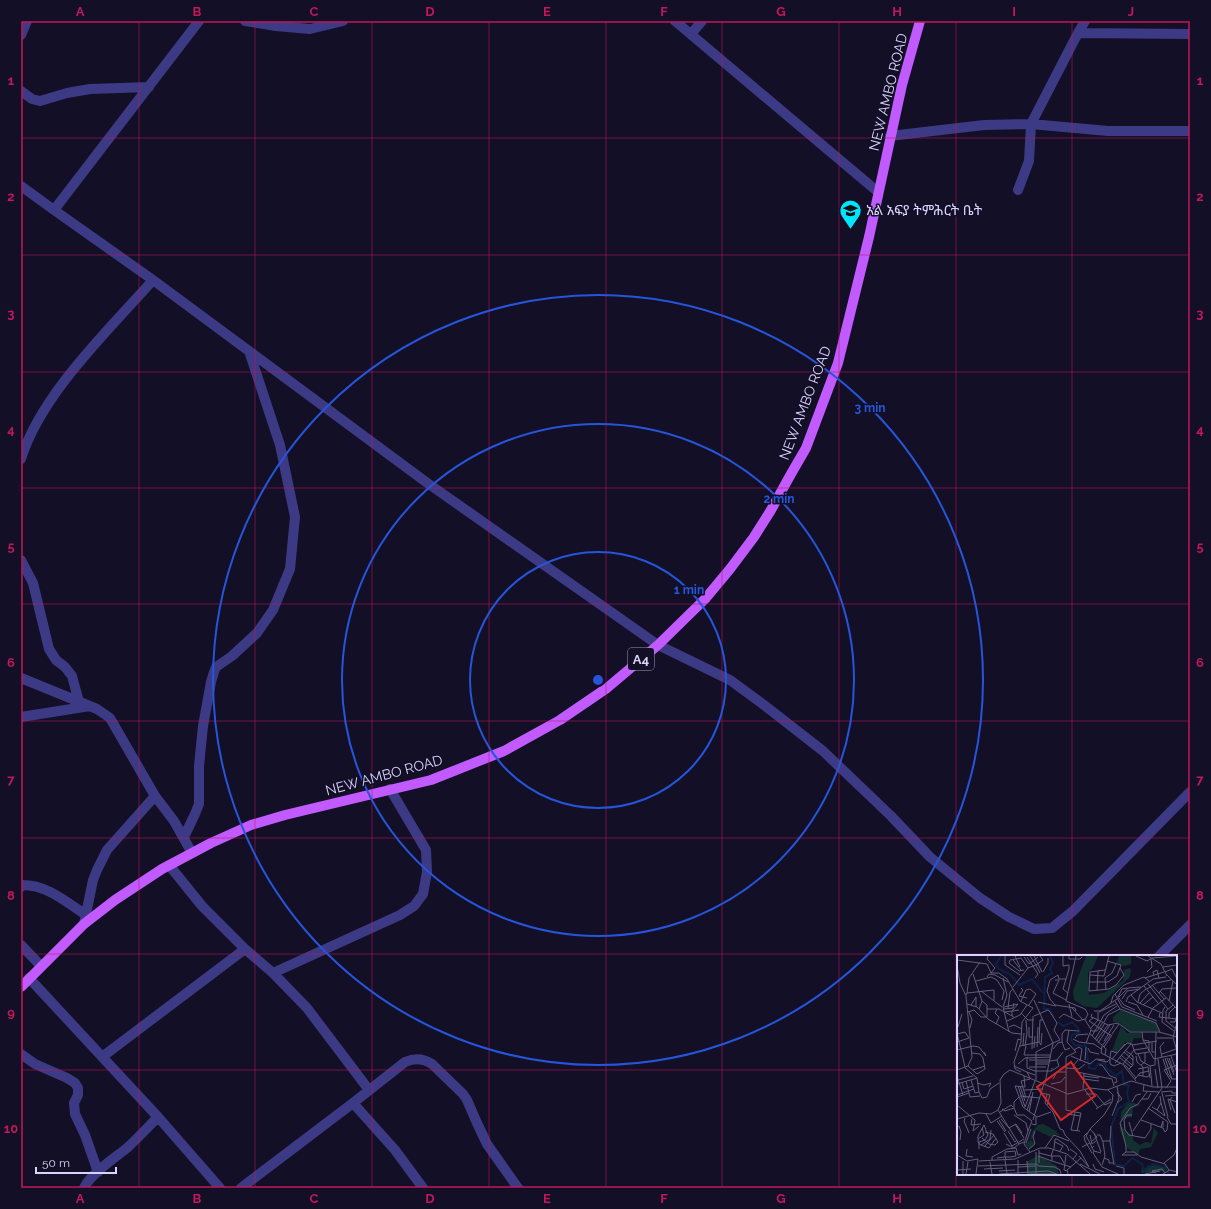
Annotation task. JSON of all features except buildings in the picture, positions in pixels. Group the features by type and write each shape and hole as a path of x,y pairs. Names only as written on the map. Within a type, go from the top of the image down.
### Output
{"main road":[{"name":"NEW AMBO ROAD","path":"21,986 85,920 170,865 211,843 258,823 285,815 431,780 504,751 560,720 601,692 658,644 705,600 730,569 771,510 806,448 838,362 867,244 902,85 920,21"}],"street":[{"path":"21,35 27,21"},
{"path":"54,210 199,21"},
{"path":"245,21 310,29 343,21"},
{"path":"675,21 878,192"},
{"path":"691,34 702,21"},
{"path":"1018,190 1029,160 1031,124 1085,21"},
{"path":"1078,33 1190,34"},
{"path":"21,91 32,99 40,101 68,93 90,89 149,87"},
{"path":"890,136 984,125 1031,124 1108,131 1190,132"},
{"path":"21,186 153,280 426,482 658,644 730,680 764,705 823,751 891,816 930,857 980,898 1009,917 1034,929 1052,928 1073,911 1190,792"},
{"path":"21,459 39,418 75,367 153,280"},
{"path":"184,837 199,804 198,766 202,726 214,672 216,667 232,656 257,633 273,610 290,569 295,517 280,445 249,351"},
{"path":"21,560 32,583 49,649 56,660 65,667 72,676 79,702"},
{"path":"21,678 90,706 103,712 110,718 155,796 184,837 192,853"},
{"path":"21,717 90,706"},
{"path":"273,973 400,915 414,906 423,894 427,872 426,850 390,789"},
{"path":"21,887 22,885 34,885 45,889 85,920 94,880 107,850 155,796"},
{"path":"170,865 202,906 245,949 273,973 307,1008 369,1090"},
{"path":"1160,955 1190,925"},
{"path":"21,945 41,966"},
{"path":"102,1057 245,949"},
{"path":"29,978 158,1117 220,1188"},
{"path":"21,1054 35,1064 75,1083 78,1088 78,1095 74,1103 75,1114 85,1135 98,1172"},
{"path":"241,1188 405,1062 412,1059 427,1061 463,1094 487,1144 518,1188"},
{"path":"353,1103 395,1150 423,1188"},
{"path":"84,1188 98,1172 127,1148 158,1117"}],"place":[{"name":"አል አፍያ ትምሕርት ቤት","path":"851,230"}]}
